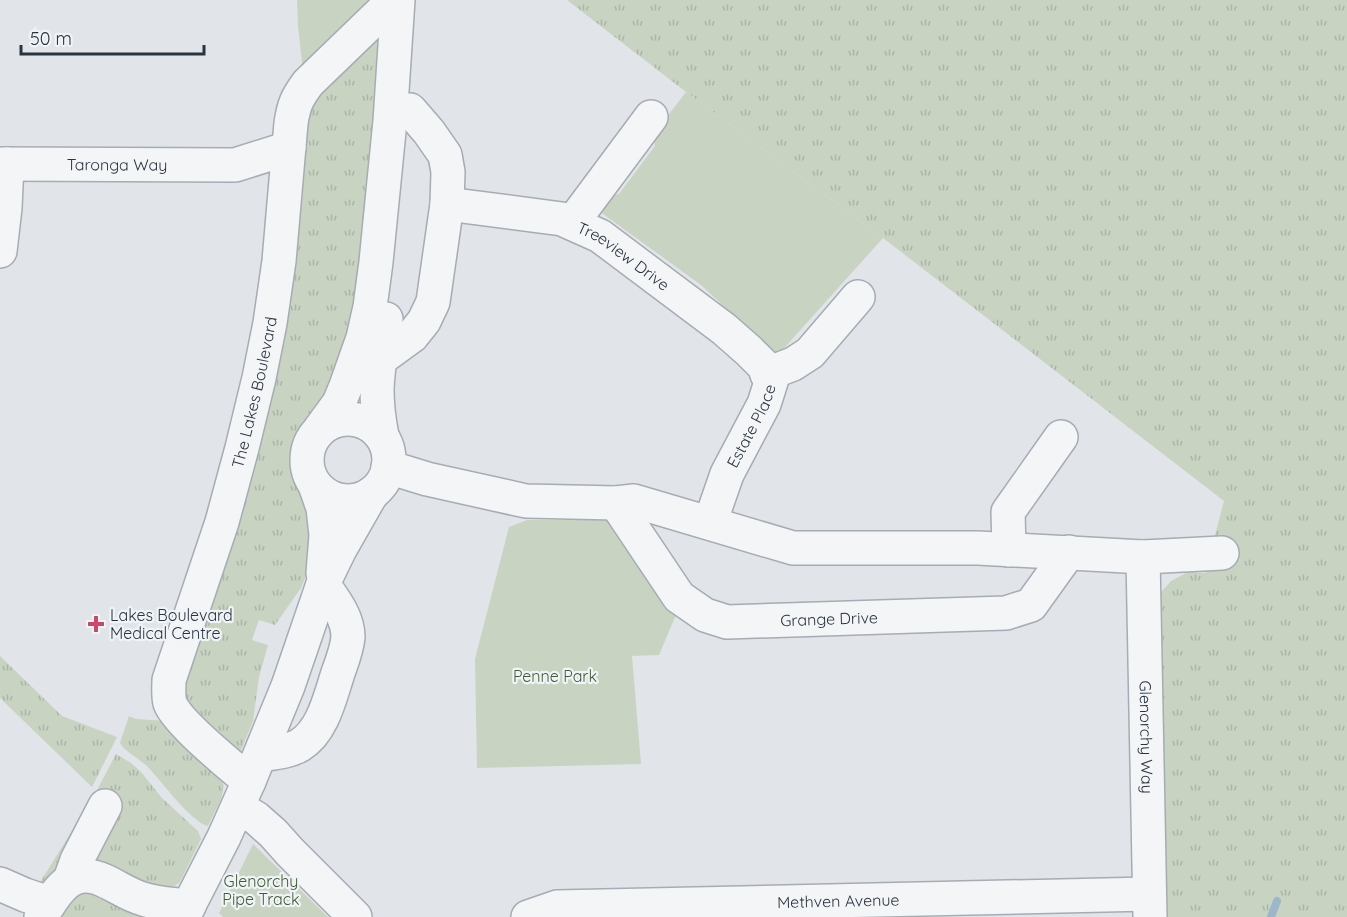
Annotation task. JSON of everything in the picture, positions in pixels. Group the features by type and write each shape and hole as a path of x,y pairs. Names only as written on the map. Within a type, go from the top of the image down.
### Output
{"street":[{"name":"The Lakes Boulevard","path":"249,781 182,721 170,702 169,680 222,522 242,448 270,323 279,261 294,106 299,95 320,70 394,0"},
{"path":"249,781 307,740 317,727 327,708 348,637 340,608 323,584 326,535 323,508 306,462 312,438 339,403 363,338 370,307 390,121 398,0"},
{"path":"46,904 81,876 89,876 144,900 186,911 224,837 249,781 288,686 323,584 381,465 377,390 379,360 398,244 405,180 414,50 414,0"},
{"path":"379,360 412,336 424,321 433,302 447,204 448,172 445,155 410,110"},
{"path":"572,223 651,117"},
{"name":"Taronga Way","path":"4,164 235,165 289,148"},
{"path":"0,251 5,208 4,164"},
{"name":"Taronga Way","path":"235,165 287,187"},
{"name":"Treeview Drive","path":"447,204 562,219 600,236 724,329 764,366 767,374"},
{"name":"Estate Place","path":"710,523 727,474 764,404 771,382 767,374 793,364 810,353 858,297"},
{"path":"315,485 324,494 336,499 348,501 361,499 381,465 372,426 359,420 345,418 332,421 320,429"},
{"path":"1009,549 1008,512 1061,437"},
{"path":"381,465 427,479 526,501 616,503 634,501 793,549 978,548 1143,557 1222,553"},
{"name":"Grange Drive","path":"616,503 679,597 705,615 727,622 1006,613 1031,606 1069,552"},
{"name":"Glenorchy Way","path":"1143,557 1150,905"},
{"path":"249,781 256,818 355,917"},
{"path":"46,904 76,860 105,806"},
{"path":"224,837 290,852"},
{"path":"0,884 46,904"},
{"path":"0,890 46,904"},
{"name":"Methven Avenue","path":"528,917 557,907 1150,905"}],"green space":[{"path":"297,0 376,0 303,72"},
{"path":"567,0 1347,0 1347,917 1163,917 1155,599 1171,581 1188,572 1205,573 1224,501 883,238 686,92"},
{"path":"383,30 357,306 322,407 304,435 299,448 298,466 311,507 311,551 307,573 301,588 275,625 259,620 252,640 268,645 259,677 253,721 238,754 188,711 179,680 304,109"},
{"path":"686,92 883,238 777,356 701,285 599,211 607,196 619,194 655,146 653,135"},
{"name":"Penne Park","path":"527,520 608,520 678,610 659,655 632,656 641,764 477,768 475,659 509,527"},
{"path":"0,656 62,716 117,737 92,787 0,698"},
{"path":"129,716 136,719 168,721 222,776 222,796 208,826 194,817 148,767 122,746 120,743"},
{"path":"116,754 141,772 162,798 198,831 201,839 180,882 169,890 52,879 40,886 39,884 96,792"},
{"name":"Glenorchy Pipe Track","path":"253,844 328,917 223,917 219,913"},
{"path":"81,888 160,917 54,917"}],"waterway":[{"path":"1271,917 1277,901"}],"place":[{"name":"Lakes Boulevard Medical Centre","path":"96,624"}]}
